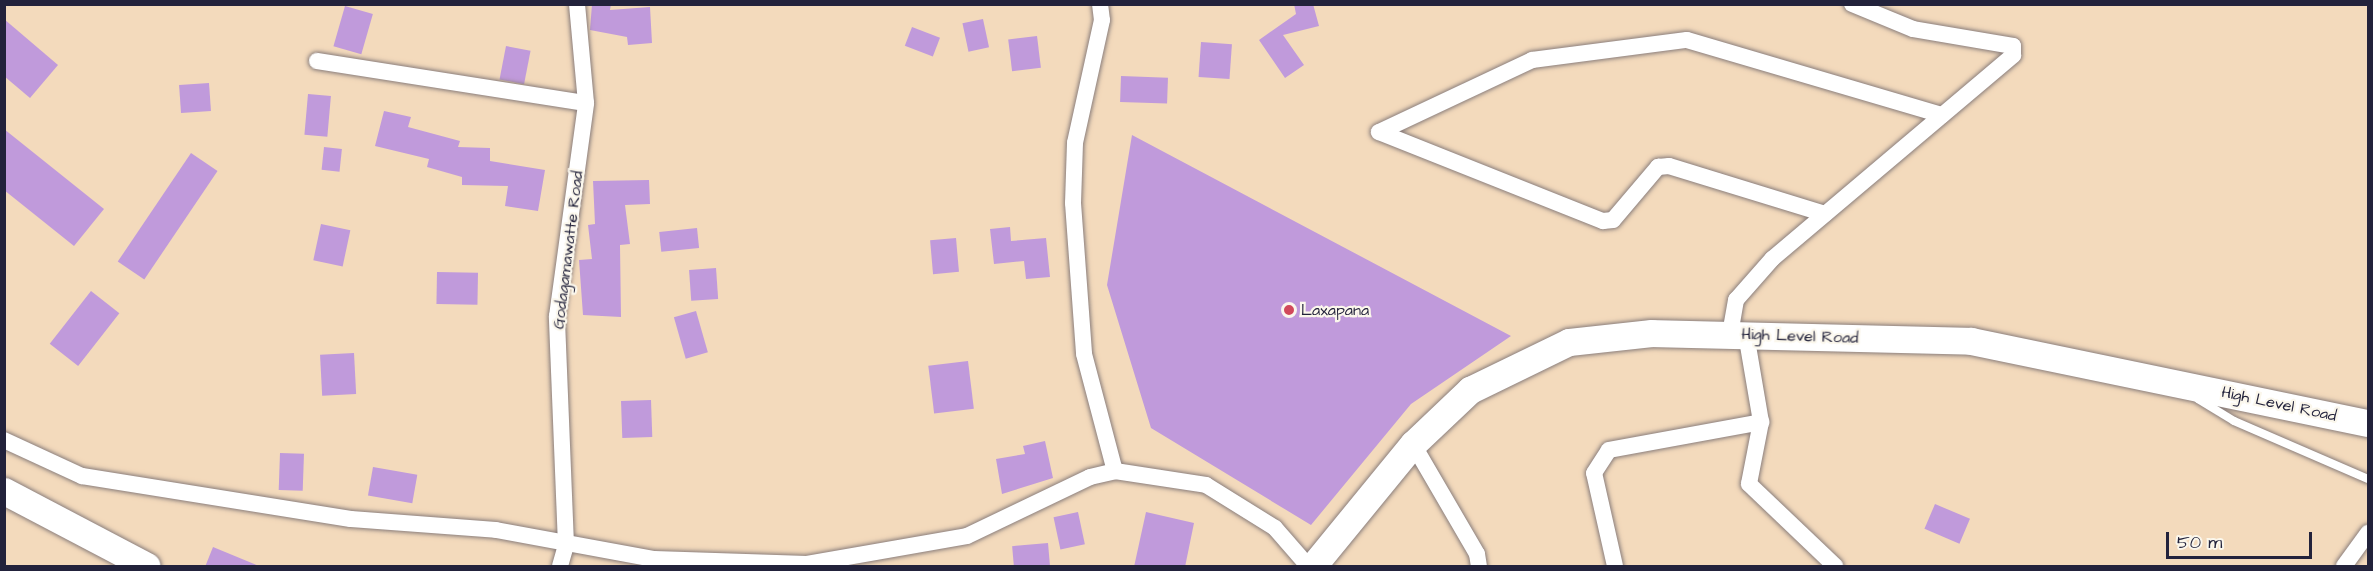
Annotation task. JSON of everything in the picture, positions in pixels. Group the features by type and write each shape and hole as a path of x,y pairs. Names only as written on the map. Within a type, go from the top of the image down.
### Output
{"highway":[{"name":"High Level Road","path":"1313,567 1413,444 1470,390 1569,342 1652,333 1971,341 2368,423"},
{"path":"4,491 147,567"}],"street":[{"name":"Godagamawatte Road","path":"560,567 566,545 557,316 586,103 577,4"},
{"path":"1100,4 1102,20 1075,143 1073,203 1084,354 1115,471"},
{"path":"1835,567 1749,484 1761,422 1738,334 1736,300 1772,259 2013,55 2013,46 1913,29 1852,4"},
{"path":"1825,214 1669,166 1658,167 1613,220 1603,221 1379,132 1532,60 1687,40 1942,115"},
{"path":"317,61 586,103"},
{"path":"1615,567 1594,473 1609,450 1761,422"},
{"path":"4,440 82,476 351,519 496,530 566,545 654,559 807,564 967,536 1090,477 1115,471 1206,485 1275,528 1308,567"},
{"path":"1413,444 1477,554 1479,567"},
{"path":"2344,567 2368,533"}],"lane":[{"path":"2170,381 2234,421 2368,479"}],"building":[{"path":"592,4 611,4 610,10 650,7 652,43 628,45 627,37 590,30"},
{"path":"1294,4 1313,4 1319,26 1283,35 1304,65 1285,78 1259,40 1296,14"},
{"path":"345,6 373,14 361,54 333,46"},
{"path":"4,19 58,65 30,98 4,76"},
{"path":"983,19 989,47 968,52 962,23"},
{"path":"912,27 940,38 933,56 905,46"},
{"path":"1037,36 1041,68 1012,71 1008,40"},
{"path":"1201,42 1232,44 1229,79 1199,77"},
{"path":"506,46 531,51 524,84 500,79"},
{"path":"1121,76 1168,78 1167,104 1120,102"},
{"path":"209,83 211,111 181,113 179,85"},
{"path":"308,94 331,96 327,137 304,135"},
{"path":"384,111 411,117 408,127 460,141 458,147 490,148 490,161 545,170 538,211 505,206 508,186 462,185 462,177 427,167 429,159 375,146"},
{"path":"4,129 104,209 74,246 4,190"},
{"name":"Laxapana","path":"1132,135 1511,336 1411,404 1311,525 1151,428 1107,285"},
{"path":"324,147 342,149 339,172 322,170"},
{"path":"191,153 218,171 144,279 118,262"},
{"path":"649,180 650,204 625,205 630,244 620,245 621,317 583,315 579,260 592,259 588,225 595,224 593,181"},
{"path":"321,224 350,230 343,266 313,260"},
{"path":"1010,227 1011,241 1046,238 1050,277 1026,279 1024,261 994,264 990,229"},
{"path":"697,228 699,248 661,252 659,232"},
{"path":"956,238 959,272 933,274 930,240"},
{"path":"716,268 718,299 691,301 689,270"},
{"path":"437,272 478,273 477,305 436,304"},
{"path":"91,291 119,313 78,366 50,344"},
{"path":"696,311 708,352 686,359 674,317"},
{"path":"354,353 356,394 322,396 320,355"},
{"path":"968,361 974,409 934,414 928,366"},
{"path":"651,400 652,437 622,438 621,401"},
{"path":"1045,441 1053,478 1002,494 996,459 1025,454 1023,446"},
{"path":"280,453 304,454 303,491 279,490"},
{"path":"373,467 417,475 412,503 368,496"},
{"path":"1935,504 1970,519 1959,544 1924,529"},
{"path":"1078,512 1085,544 1060,549 1054,517"},
{"path":"1146,512 1194,523 1185,567 1134,567"},
{"path":"1048,543 1050,565 1014,566 1012,546"},
{"path":"213,547 259,566 259,567 205,567"}],"place":[{"name":"Laxapana","path":"1289,310"}]}
